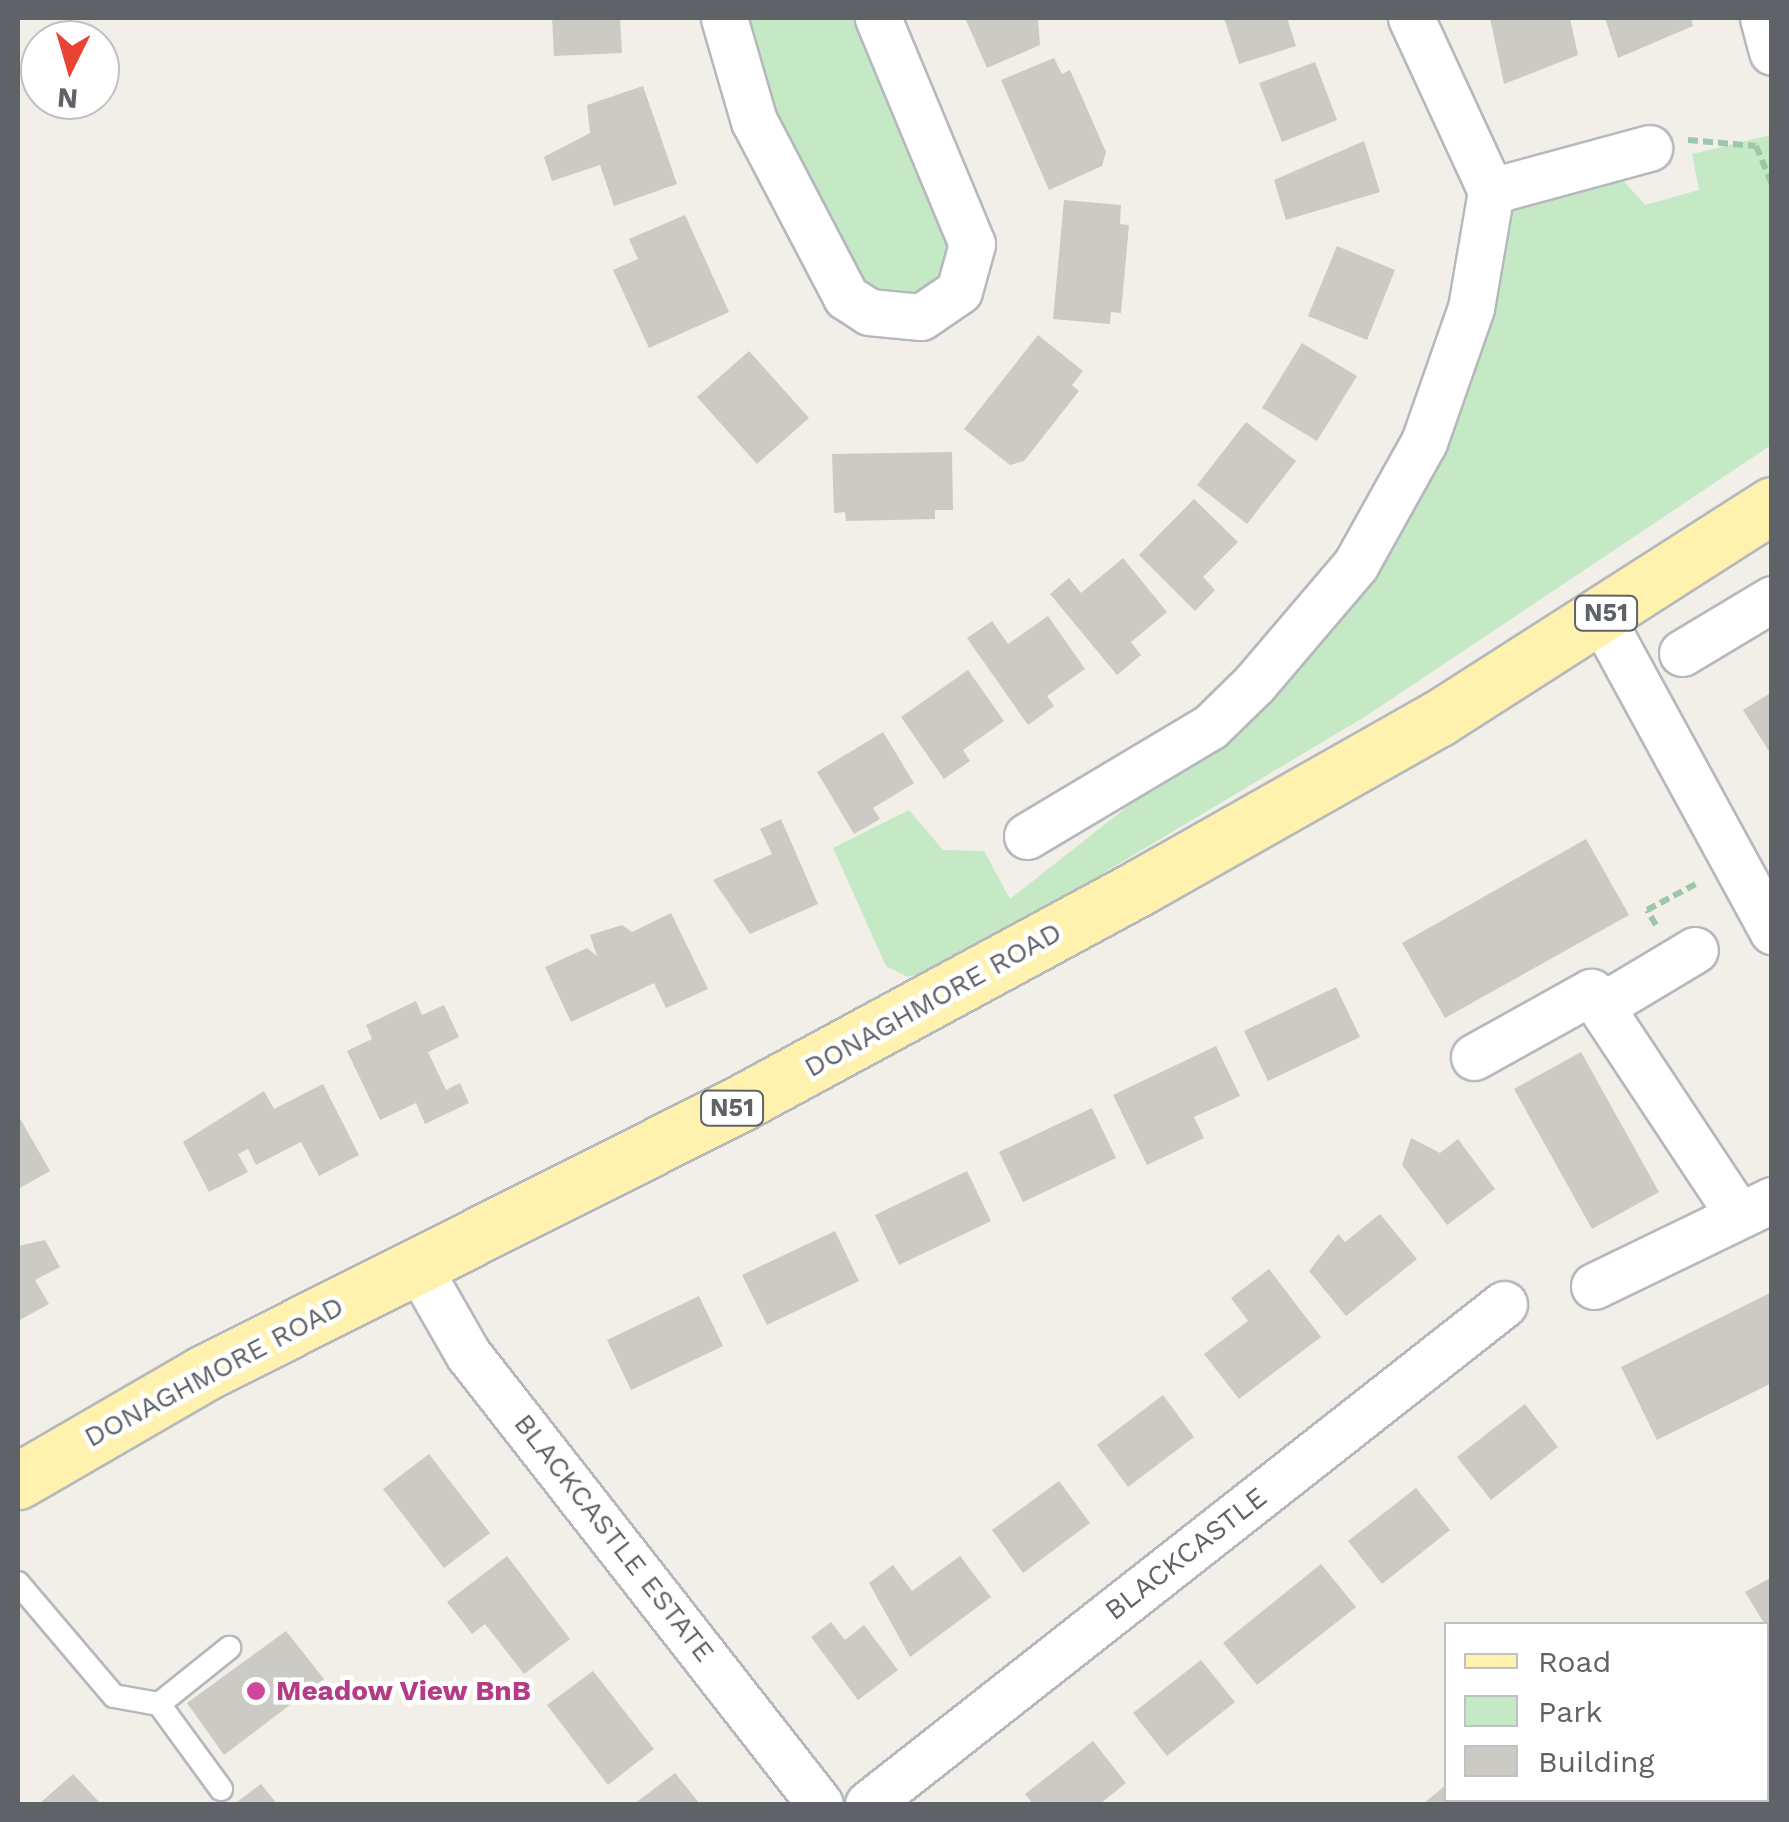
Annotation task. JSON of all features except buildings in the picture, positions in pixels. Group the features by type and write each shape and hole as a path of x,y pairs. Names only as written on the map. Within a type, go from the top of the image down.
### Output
{"main road":[{"name":"DONAGHMORE ROAD","path":"18,1481 418,1265 890,1026 1439,718 1772,505"}],"street":[{"path":"724,18 754,120 846,297 868,312 921,317 959,291 972,244 878,18"},
{"path":"1027,836 1210,727 1356,564 1448,386 1491,191 1411,18"},
{"path":"1763,18 1772,52"},
{"path":"1491,191 1649,148"},
{"path":"1682,653 1772,599"},
{"path":"1601,616 1772,931"},
{"path":"1603,1005 1686,955"},
{"path":"1474,1057 1592,992 1755,1208 1594,1286"},
{"name":"BLACKCASTLE ESTATE","path":"418,1265 468,1354 820,1804"},
{"name":"BLACKCASTLE","path":"868,1804 1504,1304"}],"lane":[{"path":"18,1584 114,1696 159,1704 220,1789"},
{"path":"159,1704 230,1648"}],"path":[{"path":"1649,148 1691,140 1756,146 1772,184"},
{"path":"1686,955 1647,910 1735,862"}],"green space":[{"path":"739,18 857,18 953,243 944,279 899,301 852,274 763,97"},
{"path":"1771,135 1771,445 1366,716 946,967 908,977 886,966 833,848 909,810 943,850 984,851 1010,899 1296,674 1404,531 1466,401 1506,217 1518,204 1621,178 1645,205 1699,190 1692,154"}],"place":[{"name":"Meadow View BnB","path":"256,1691"}]}
